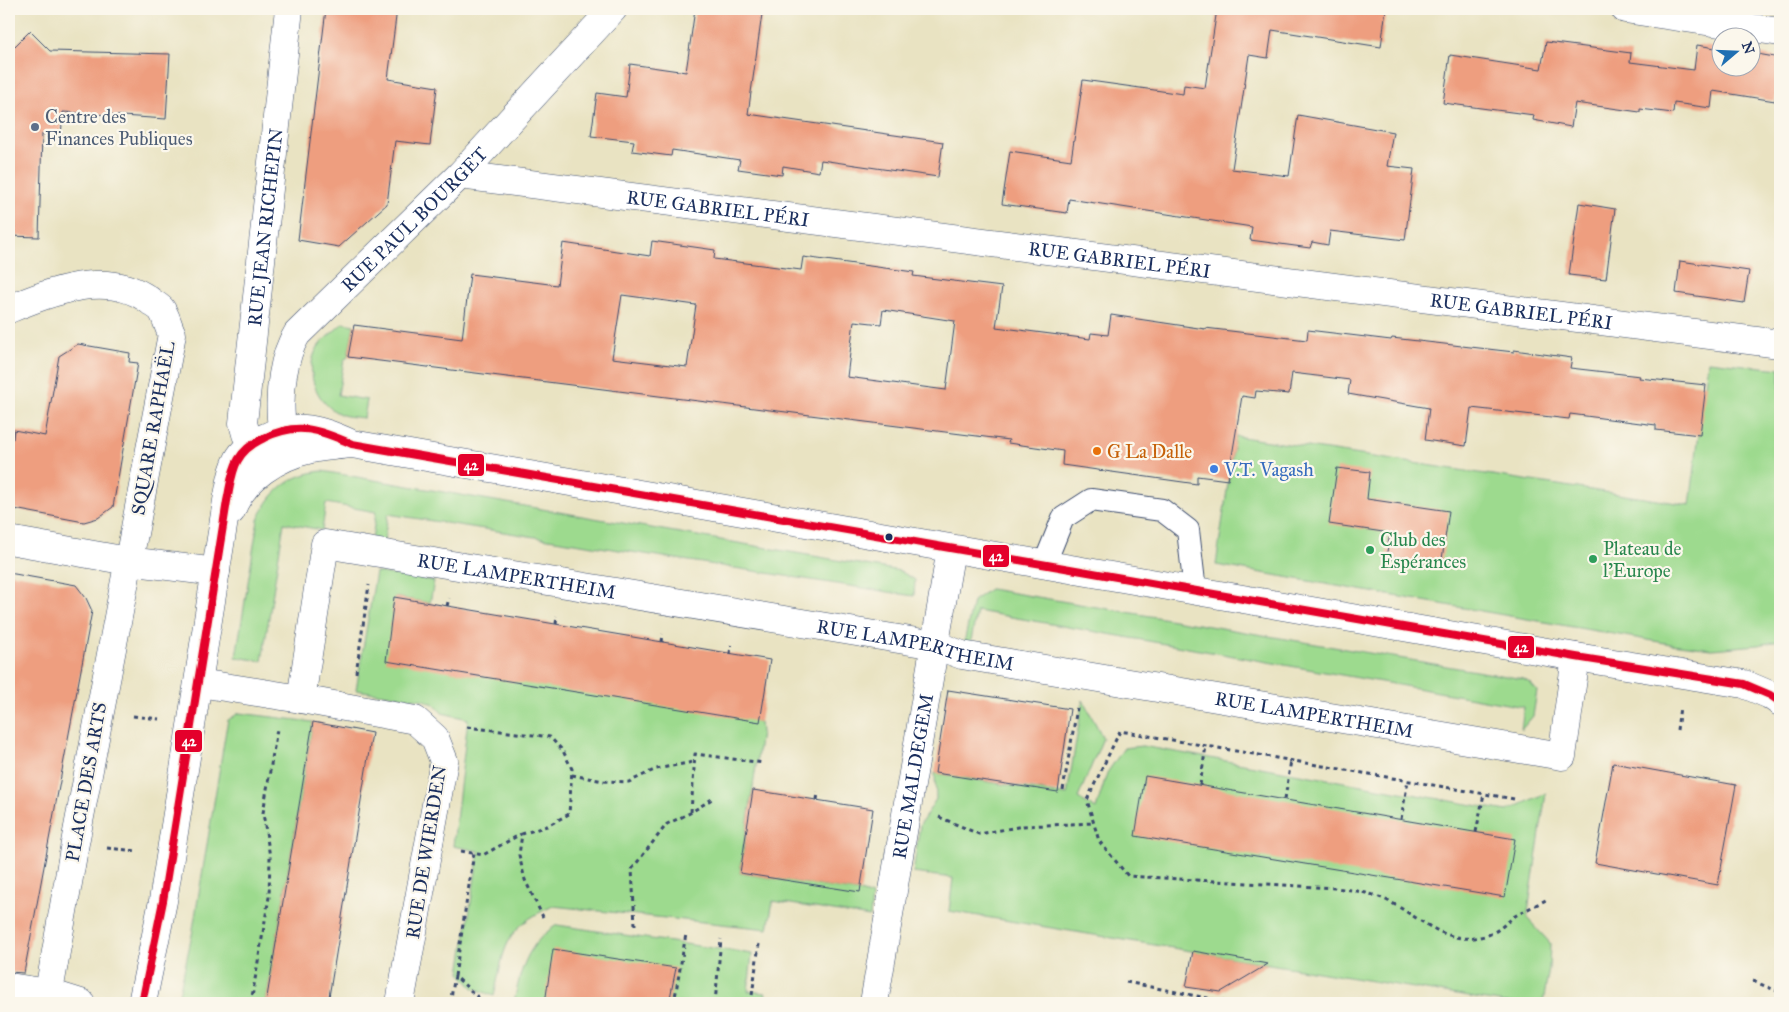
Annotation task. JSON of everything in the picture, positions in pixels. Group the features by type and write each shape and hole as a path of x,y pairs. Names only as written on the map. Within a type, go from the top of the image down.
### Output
{"street":[{"name":"RUE JEAN RICHEPIN","path":"252,444 246,434 243,423 290,9"},
{"name":"RUE PAUL BOURGET","path":"281,451 282,385 291,345 297,334 460,175 613,9"},
{"path":"1625,9 1780,32"},
{"name":"RUE GABRIEL PÉRI","path":"460,175 1780,344"},
{"name":"SQUARE RAPHAËL","path":"9,309 71,287 109,284 138,292 161,309 172,334 128,561"},
{"path":"252,339 291,345"},
{"path":"222,533 233,506 249,482 308,428 330,434 352,444 1576,657 1744,684 1770,695 1780,702"},
{"path":"142,1003 152,961 199,683 227,501 235,468 243,452 252,444 274,432 281,451"},
{"path":"9,540 128,561 216,572"},
{"name":"RUE LAMPERTHEIM","path":"301,699 325,544 935,645 962,655 1562,756 1576,657"},
{"name":"RUE MALDEGEM","path":"874,1003 951,549"},
{"name":"PLACE DES ARTS","path":"48,998 128,561"},
{"path":"1744,684 1780,677"},
{"name":"RUE DE WIERDEN","path":"199,683 415,720 435,738 444,761 400,1003"},
{"path":"9,987 48,998 81,1003"}],"lane":[{"path":"1044,565 1064,518 1091,500 1162,510 1188,530 1195,591"}],"path":[{"path":"356,673 371,576"},
{"path":"1064,790 1078,705"},
{"path":"126,715 192,723"},
{"path":"251,1003 269,897 270,857 263,813 278,722"},
{"path":"457,850 483,855 522,834 548,826 569,814 572,774 572,769 563,751 550,738 466,727"},
{"path":"1514,799 1120,731 1087,800 1099,840 1128,876 1334,888 1364,892 1387,900 1418,920 1459,938 1479,938 1499,931 1516,916 1546,900"},
{"path":"1200,785 1206,746"},
{"path":"690,813 694,754 764,763"},
{"path":"1285,800 1291,760"},
{"path":"572,774 604,782 629,782 656,769 693,762"},
{"path":"1401,819 1408,781"},
{"path":"817,800 818,792"},
{"path":"1476,832 1484,794"},
{"path":"635,925 632,869 667,824 690,813 712,799"},
{"path":"936,812 940,818 979,834 1024,826 1094,823"},
{"path":"522,834 519,855 525,880 543,917"},
{"path":"100,847 170,855"},
{"path":"450,1003 474,853"},
{"path":"674,1003 686,934"},
{"path":"715,1003 721,939"},
{"path":"751,1003 758,944"},
{"path":"455,976 484,1003"},
{"path":"1753,981 1780,992"},
{"path":"1126,982 1232,1003"}],"green space":[{"path":"343,323 354,325 348,357 344,360 338,395 367,400 364,418 344,415 330,408 318,393 312,375 312,365 318,347"},
{"path":"1708,361 1780,369 1779,641 1712,649 1671,644 1216,565 1235,436 1690,505"},
{"path":"322,471 900,571 915,580 914,596 388,514 384,541 372,539 376,512 326,503 322,530 284,523 262,661 236,657 258,520 269,501 282,486 300,476"},
{"path":"376,572 434,581 430,603 394,597 760,722 761,733 740,873 860,892 872,896 870,917 773,901 768,929 553,906 524,922 515,931 504,952 494,996 473,988 460,973 479,851 453,846 468,719 442,713 434,704 424,700 356,690"},
{"path":"990,589 1523,679 1530,683 1537,691 1533,716 1521,730 1524,707 977,611 970,645 964,643 973,601"},
{"path":"1083,700 1103,738 1078,798 1096,809 1107,773 1124,748 1142,746 1507,811 1546,793 1527,918 1550,943 1549,968 1543,1003 1505,1003 949,911 953,878 913,873 920,825 936,799 935,773 1067,795"},
{"path":"239,713 313,722 266,1003 177,1003 192,935 228,720"},
{"path":"557,925 752,954 748,991 766,993 764,1003 514,1003 526,959 538,940"}],"building":[{"path":"326,9 397,9 388,79 437,87 430,145 395,141 387,204 339,247 298,240"},
{"path":"695,9 725,9 762,14 748,114 943,142 938,177 821,160 819,172 783,166 782,175 738,169 740,160 672,150 671,156 632,151 634,141 591,136 597,93 626,97 630,64 686,72"},
{"path":"1217,9 1386,9 1381,47 1272,30 1268,58 1249,55 1232,169 1289,176 1298,115 1393,132 1387,166 1414,169 1405,240 1330,231 1328,245 1312,242 1310,248 1250,240 1252,227 1069,199 1067,213 1002,204 1010,151 1071,160 1083,80 1183,94 1184,85 1205,88"},
{"name":"Centre des Finances Publiques","path":"30,31 50,51 170,54 166,119 63,112 61,136 42,134 39,237 9,236 9,52"},
{"path":"1546,42 1631,53 1630,62 1694,70 1697,45 1712,47 1712,78 1762,78 1762,55 1780,58 1775,101 1713,91 1711,108 1674,103 1673,113 1640,109 1640,112 1575,103 1571,127 1533,120 1534,115 1443,103 1450,55 1541,69"},
{"path":"1579,203 1615,209 1606,279 1569,275"},
{"path":"652,241 715,250 714,259 801,270 803,257 914,272 913,276 1002,287 996,327 1090,339 1091,333 1108,335 1111,315 1205,329 1307,340 1308,330 1514,352 1514,350 1572,358 1570,368 1706,385 1700,435 1656,430 1656,425 1570,414 1569,419 1471,408 1466,446 1425,440 1429,408 1348,394 1350,380 1292,373 1289,394 1256,391 1255,398 1242,396 1228,480 1197,476 1197,484 1062,465 1063,451 1008,443 1009,440 348,357 354,325 462,339 470,274 557,285 563,243 650,256","holes":["622,295 696,305 687,367 612,358","883,310 955,321 946,390 847,377 854,321 881,324"]},
{"path":"1680,261 1749,271 1744,303 1676,293"},
{"path":"78,344 130,353 129,362 138,363 113,507 98,518 84,522 9,508 9,438 13,439 14,430 45,436 59,356"},
{"path":"1337,468 1370,472 1367,499 1449,511 1441,566 1386,558 1390,533 1329,524"},
{"path":"9,573 76,585 86,598 92,611 24,973 9,972"},
{"path":"394,597 770,660 760,722 386,661"},
{"path":"948,690 1070,709 1058,792 935,773"},
{"path":"313,722 372,733 328,1003 266,1003"},
{"path":"1613,763 1736,785 1718,885 1595,863"},
{"path":"1145,776 1515,839 1505,897 1135,836"},
{"path":"753,790 873,809 860,892 740,873"},
{"path":"553,949 676,968 669,1003 545,1003"},
{"path":"1193,951 1268,964 1221,992 1186,987"}],"transit line":[{"name":"42","path":"142,1003 163,901 232,475 238,460 249,447 264,438 288,430 309,429 352,444 1576,657 1744,684 1770,695 1780,702"}],"place":[{"name":"Centre des Finances Publiques","path":"35,127"},
{"name":"G La Dalle","path":"1097,451"},
{"name":"V.T. Vagash","path":"1214,469"},
{"name":"Club des Espérances","path":"1370,550"},
{"name":"Plateau de l'Europe","path":"1593,559"}]}
